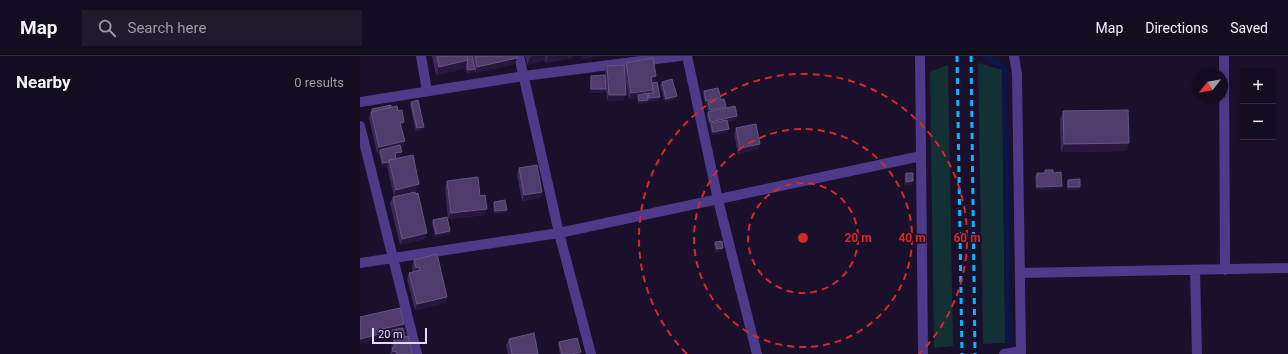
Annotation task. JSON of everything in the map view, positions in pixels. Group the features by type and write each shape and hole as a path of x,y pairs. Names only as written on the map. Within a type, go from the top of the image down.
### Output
{"street":[{"path":"421,56 427,91"},
{"path":"519,56 559,234 591,354"},
{"path":"360,102 617,60 680,56"},
{"path":"687,56 718,200 757,354"},
{"path":"920,56 923,354"},
{"path":"1004,354 1021,352 1017,74 1014,56"},
{"path":"1224,56 1225,270"},
{"path":"360,126 417,354"},
{"path":"360,263 559,234 921,156"},
{"path":"1020,273 1288,268"},
{"path":"1195,270 1197,354"}],"green space":[{"path":"978,63 1002,70 1005,343 983,344"},
{"path":"948,65 953,346 934,348 930,72"}],"building":[{"path":"437,56 467,56 468,60 439,67"},
{"path":"467,56 472,56 475,69 468,70"},
{"path":"475,56 517,56 517,58 477,67"},
{"path":"653,58 656,76 651,77 653,90 631,93 626,63"},
{"path":"624,65 626,95 609,95 607,66"},
{"path":"605,75 606,89 591,89 591,76"},
{"path":"672,79 677,96 666,99 662,82"},
{"path":"657,82 660,97 649,98 648,93 653,93 652,83"},
{"path":"718,88 721,98 706,101 704,91"},
{"path":"647,93 648,100 639,101 638,95"},
{"path":"724,99 726,107 710,110 708,102"},
{"path":"418,100 424,127 417,128 411,102"},
{"path":"391,105 391,107 372,112 372,109"},
{"path":"397,106 398,111 402,110 404,122 400,123 405,141 379,147 371,112"},
{"path":"735,106 737,116 710,122 708,112"},
{"path":"1128,110 1129,143 1064,144 1063,111"},
{"path":"727,120 729,129 713,132 711,123"},
{"path":"756,124 760,144 740,148 736,128"},
{"path":"400,145 402,152 395,153 396,159 383,163 380,150"},
{"path":"413,155 419,184 396,190 389,160"},
{"path":"537,165 542,192 524,195 519,168"},
{"path":"1045,170 1053,170 1053,173 1061,172 1062,186 1037,187 1037,173 1045,173"},
{"path":"906,173 913,173 913,181 906,182"},
{"path":"478,177 480,196 485,195 487,209 451,213 447,181"},
{"path":"1080,179 1080,187 1068,187 1068,180"},
{"path":"415,192 415,194 418,193 427,233 402,239 393,197"},
{"path":"505,200 507,210 495,211 494,202"},
{"path":"447,217 450,231 436,234 433,220"},
{"path":"722,241 723,248 717,249 715,242"},
{"path":"437,254 447,297 417,304 409,273 420,270 419,267 416,268 414,260"},
{"path":"400,308 404,324 378,330 379,334 360,339 360,317"},
{"path":"403,328 405,337 394,339 392,330"},
{"path":"534,333 538,354 512,354 509,339"},
{"path":"408,336 412,354 397,354 396,351 393,352 392,348 395,347 394,340"},
{"path":"577,338 581,352 562,354 559,342"}],"waterway":[{"path":"987,56 1005,69 1008,342"}],"railway":[{"path":"957,56 962,354"},
{"path":"971,56 975,354"}]}
